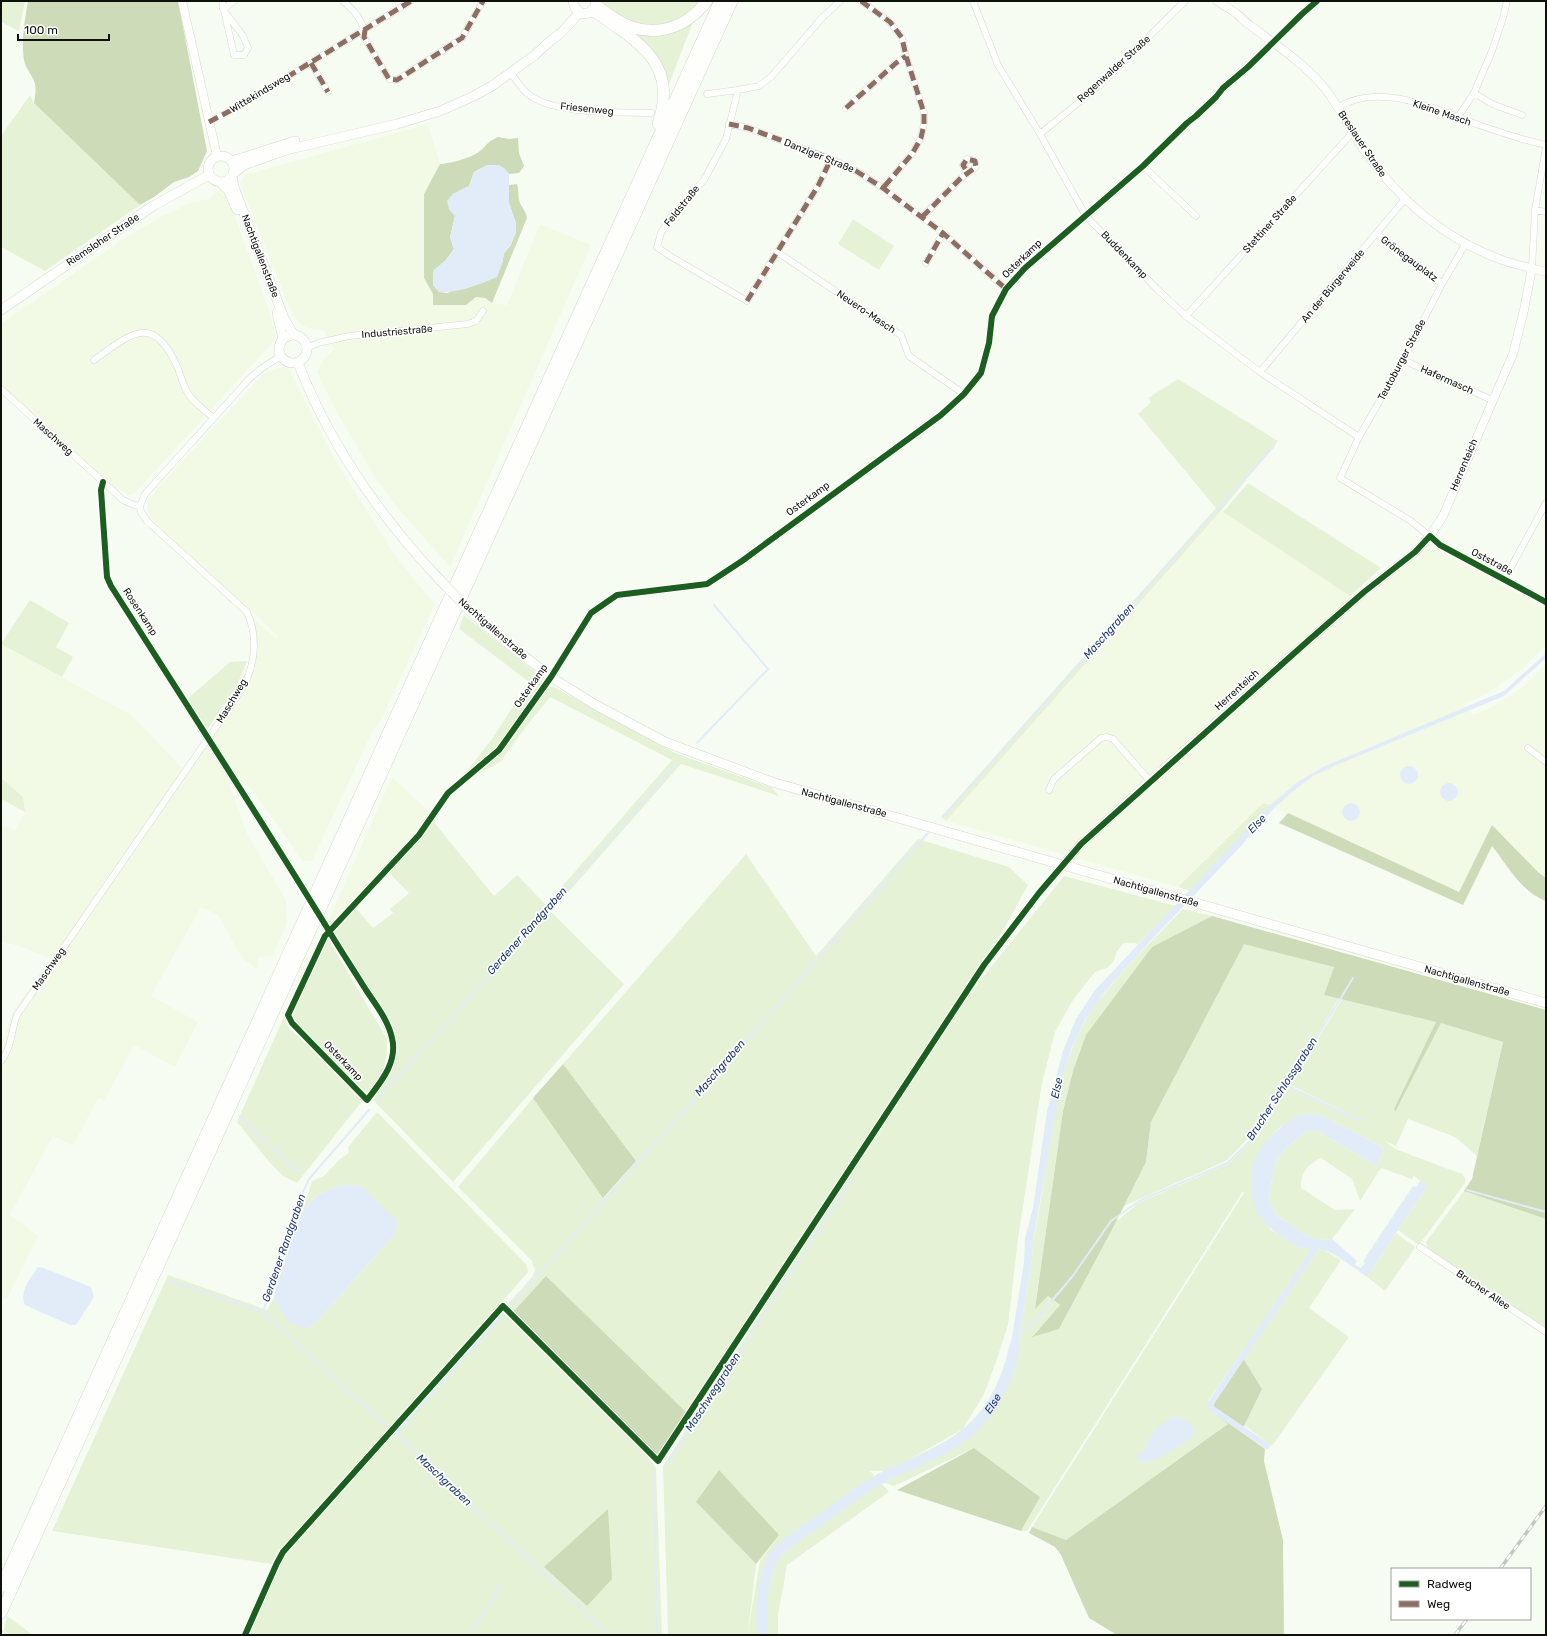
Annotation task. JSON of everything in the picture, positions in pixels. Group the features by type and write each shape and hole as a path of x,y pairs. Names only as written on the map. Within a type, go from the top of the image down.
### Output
{"highway":[{"path":"595,5 620,22 638,30 657,31 674,27 689,20 707,1"},
{"path":"1,1587 720,1"},
{"path":"1,1613 732,1"},
{"path":"595,5 646,50 660,70 664,96 662,112 636,186"}],"main road":[{"path":"233,174 234,167 232,161 224,156 217,156 209,163 209,175 214,181 220,182 229,180 233,174 244,165 286,150 397,124 440,111 472,97 492,86 535,55 550,41 557,29 575,7 586,14 595,5"},
{"path":"232,161 281,145 388,122 410,119"},
{"name":"Nachtigallenstraße","path":"233,174 234,187 284,318 294,335"},
{"name":"Riemsloher Straße","path":"1,310 153,206 209,175"},
{"name":"Nachtigallenstraße","path":"220,182 228,190 255,254 276,311 283,339"},
{"path":"294,335 302,338 307,344 305,357 298,363 288,362 281,356 279,347 283,339 294,335"},
{"name":"Nachtigallenstraße","path":"298,363 316,404 333,436 362,484 401,536 440,580 473,614 551,677 594,704 665,742 772,782 1546,1003"}],"street":[{"path":"182,1 208,122 217,156"},
{"path":"222,1 223,9 234,55 244,54 248,48 243,36 223,9"},
{"path":"223,9 234,1"},
{"path":"343,1 353,9 365,30 364,37 389,79 397,80 462,38 483,1"},
{"name":"Wittekindsweg","path":"208,122 244,104 411,1"},
{"path":"707,94 759,86 771,77 822,18 840,1"},
{"path":"861,1 884,17 902,38 906,56 924,113 924,124 921,138 912,154 883,188"},
{"name":"Buddenkamp","path":"974,1 998,65 1040,134 1086,216 1157,289 1186,316 1260,372 1359,436"},
{"name":"Regenwalder Straße","path":"1040,134 1099,86 1185,1"},
{"name":"Breslauer Straße","path":"1217,1 1237,14 1249,25 1290,54 1314,76 1338,107 1353,132 1384,176 1405,200 1429,221 1466,243 1502,260 1546,272"},
{"name":"Breslauer Straße","path":"1228,1 1237,14"},
{"name":"Osterkamp","path":"209,738 296,878 341,951 383,1016 392,1038 393,1058 383,1079 367,1100 292,1023 288,1015 325,936 419,835 448,793 499,750 551,677 591,613 617,595 707,584 742,561 934,420 964,394 981,373 989,343 992,316 1006,289 1025,268 1143,166 1186,123 1196,116 1216,97 1223,88 1274,43 1302,14 1318,1"},
{"path":"1458,116 1474,93 1492,51 1504,18 1507,1"},
{"path":"846,108 896,62 906,56"},
{"path":"311,63 328,92"},
{"name":"Friesenweg","path":"511,73 527,93 535,98 564,108 651,113"},
{"name":"Feldstraße","path":"738,90 726,139 704,180 672,215 661,233 657,247 747,301 777,252"},
{"path":"1474,93 1492,104 1522,115"},
{"name":"Kleine Masch","path":"1338,107 1349,100 1361,97 1389,98 1415,102 1506,134 1546,146"},
{"name":"Danziger Straße","path":"729,124 748,128 856,170 883,188 943,233 1006,289"},
{"name":"Stettiner Straße","path":"1186,316 1353,132"},
{"name":"Herrenteich","path":"1063,865 1081,844 1150,781 1308,640 1364,592 1415,552 1430,536 1443,516 1513,354 1524,310 1532,268 1535,210 1546,146"},
{"path":"777,252 818,186 831,159"},
{"path":"1143,166 1196,216"},
{"path":"922,217 967,172"},
{"name":"An der Bürgerweide","path":"1260,372 1405,200"},
{"path":"1535,210 1546,212"},
{"path":"926,263 943,233"},
{"name":"Grönegauplatz","path":"1377,234 1442,284"},
{"name":"Teutoburger Straße","path":"1340,478 1359,436 1466,243"},
{"name":"Neuero-Masch","path":"777,252 901,335 908,356 964,394"},
{"name":"Industriestraße","path":"307,348 318,343 349,336 468,324 476,321 483,310"},
{"path":"94,360 134,333 143,332 152,334 163,343 171,355 188,393 195,402 213,418"},
{"path":"140,506 145,494 256,372 281,356"},
{"name":"Hafermasch","path":"1402,360 1492,400"},
{"name":"Maschweg","path":"1,389 123,500 140,506 141,512 147,521 247,612 252,624 254,638 252,659 246,681 209,738 17,1015 13,1025 10,1045 1,1062"},
{"name":"Oststraße","path":"1340,478 1411,521 1440,546 1546,602"},
{"name":"Rosenkamp","path":"104,482 101,490 107,576 111,586 209,738"},
{"path":"1504,580 1546,503"},
{"path":"1049,790 1054,779 1102,738 1107,737 1113,739 1150,781"},
{"path":"1528,748 1546,762"},
{"path":"245,1635 283,1552 503,1306 658,1461 984,965 1039,893 1063,865"},
{"name":"Brucher Allee","path":"1420,1247 1546,1332"}],"shaded area":[{"path":"1,1 25,1 19,31 1,22"},
{"path":"603,1 701,1 659,110 660,82 650,58 604,5"},
{"path":"30,95 34,103 140,205 45,271 1,247 1,136"},
{"path":"428,124 440,164 424,194 424,278 433,294 466,305 476,297 485,298 493,303 507,305 540,224 591,245 450,567 396,506 373,474 335,409 317,373 323,360 334,349 325,332 307,328 292,314 240,184 245,175"},
{"path":"218,190 225,196 232,208 266,302 275,332 275,340 135,493 130,495 115,488 1,385 1,324 126,237 159,218 190,203 209,199"},
{"path":"853,219 894,246 879,270 838,244"},
{"path":"282,367 290,370 334,458 398,560 435,604 382,718 372,732 312,861 303,861 252,790 229,770 230,787 248,836 286,900 287,923 273,956 259,957 258,970 242,958 218,915 201,907 151,996 198,1022 175,1067 134,1045 104,1101 98,1098 73,1146 53,1136 10,1215 38,1236 7,1299 1,1297 1,1051 8,1024 15,1009 50,958 22,947 1,941 1,825 15,830 25,812 23,797 1,778 1,644 133,716 181,767 187,769 246,681 254,638 247,612 276,638 278,636 149,518 147,509 148,500 163,482 264,373"},
{"path":"1178,379 1278,441 1220,512 946,821 941,817 1216,508 1138,414 1151,402 1148,398"},
{"path":"1248,483 1381,568 1350,596 1223,512"},
{"path":"1220,512 1223,512 1360,602 1422,552 1431,548 1440,551 1546,609 1546,646 1518,672 1490,692 1464,704 1473,715 1496,705 1524,686 1546,664 1546,878 1538,872 1492,826 1459,892 1263,803 1178,887 946,821"},
{"path":"30,600 69,623 56,647 73,657 62,677 1,644"},
{"path":"464,615 544,679 496,749 462,777 492,739 529,682 459,629"},
{"path":"247,661 236,688 206,731 187,699 230,662"},
{"path":"552,686 675,753 772,788 779,796 681,764 551,912 624,984 453,1182 373,1100 392,1071 396,1055 394,1032 382,1008 333,930 355,907 373,928 393,913 390,909 409,893 388,872 433,821 494,896 517,875 546,905 672,760 550,697 500,762 477,775 496,758 544,692"},
{"path":"392,777 432,814 416,834 332,925 328,921"},
{"path":"1,778 23,797 25,812 1,799"},
{"path":"1263,803 1270,805 1190,891 1178,887"},
{"path":"918,839 1009,867 1028,885 1000,936 688,1414 546,1276 513,1312 507,1305 532,1277 535,1270 532,1261 458,1187 533,1098 604,1198 636,1161 563,1064 746,854 816,956"},
{"path":"1064,876 1176,906 1137,945 1135,943 1124,943 1117,951 1114,961 1107,968 1095,972 1073,1000 1055,1032 1042,1083 1018,1239 1008,1325 984,1394 963,1429 889,1471 870,1471 889,1492 787,1565 778,1615 778,1635 668,1635 663,1466 792,1264 967,997","holes":["696,1502 779,1535 760,1561 748,1632 756,1564"]},
{"path":"1183,909 1212,916 1152,947 1073,1071 1063,1111 1035,1309 1048,1296 1060,1305 1032,1336 1059,1329 1116,1222 1138,1203 1228,1164 1253,1139 1289,1087 1356,1120 1358,1119 1290,1085 1342,999 1436,1022 1394,1109 1395,1111 1441,1023 1503,1042 1477,1156 1455,1137 1408,1119 1396,1146 1385,1141 1395,1149 1462,1174 1465,1178 1465,1183 1419,1245 1398,1230 1427,1186 1414,1176 1412,1179 1381,1168 1360,1201 1352,1179 1321,1158 1312,1163 1304,1173 1301,1188 1335,1210 1355,1209 1332,1239 1319,1240 1306,1235 1277,1216 1271,1205 1269,1194 1276,1161 1284,1150 1307,1131 1317,1131 1377,1166 1384,1148 1327,1118 1316,1114 1280,1127 1271,1136 1256,1157 1253,1164 1252,1192 1270,1229 1299,1247 1313,1250 1208,1401 1209,1409 1228,1424 1066,1540 1032,1527 1244,1193 1243,1191 1027,1531 1021,1531 1040,1497 974,1448 894,1486 884,1483 960,1443 985,1421 1003,1395 1015,1365 1032,1259 1033,1242 1057,1100 1064,1072 1073,1046 1085,1021 1101,997 1135,958"},
{"path":"327,937 387,1039 386,1061 382,1072 370,1091 363,1093 295,1022 293,1012"},
{"path":"1244,943 1334,967 1324,995 1339,998 1288,1084 1259,1124 1226,1161 1124,1206 1146,1162 1151,1122"},
{"path":"284,1017 289,1028 324,1060 363,1100 297,1183 283,1176 270,1163 237,1122"},
{"path":"377,1112 526,1264 528,1272 397,1422 337,1487 271,1564 52,1531 168,1275 267,1310 274,1298 281,1312 306,1329 315,1324 395,1234 342,1185 317,1195 303,1210 312,1181 324,1176 340,1159 349,1153 348,1147"},
{"path":"1464,1191 1546,1219 1546,1330 1428,1250 1426,1242"},
{"path":"1396,1233 1415,1248 1385,1291 1367,1277"},
{"path":"1322,1249 1341,1260 1309,1308 1349,1337 1272,1446 1244,1425 1262,1389 1243,1358 1318,1250"},
{"path":"503,1311 625,1432 651,1460 656,1469 662,1635 248,1635 279,1561"},
{"path":"7,1616 33,1635 11,1635 4,1631"}],"green space":[{"path":"28,1 178,1 207,151 198,171 189,177 174,182 154,197 140,205 34,103 36,92 35,84 25,64 23,49"},
{"path":"498,137 509,139 518,138 519,153 524,166 519,173 509,174 497,165 483,167 474,172 469,186 453,194 449,209 455,216 450,237 454,249 445,261 433,271 433,285 439,292 448,293 502,264 504,253 511,245 516,223 509,203 509,185 517,184 519,200 527,218 492,303 485,298 476,297 466,305 433,305 433,294 424,278 424,194 440,164 472,156"},
{"path":"1288,813 1459,892 1492,825 1538,872 1546,878 1546,901 1537,897 1522,885 1492,846 1463,905 1279,823"},
{"path":"1212,916 1546,1010 1546,1219 1464,1191 1472,1179 1503,1042 1441,1023 1395,1112 1394,1109 1436,1022 1324,995 1334,967 1244,944 1151,1122 1146,1162 1059,1329 1032,1337 1060,1305 1048,1296 1035,1309 1063,1111 1073,1071 1086,1035 1152,947"},
{"path":"563,1064 636,1161 603,1198 533,1098"},
{"path":"546,1276 688,1414 658,1458 513,1312"},
{"path":"1243,1358 1262,1389 1241,1432 1265,1449 1264,1461 1283,1540 1284,1635 1117,1635 1089,1618 1061,1555 1055,1547 1029,1533 1032,1527 1066,1540 1228,1424 1209,1409"},
{"path":"974,1448 1040,1497 1021,1531 897,1490"},
{"path":"719,1470 779,1535 756,1564 696,1502"},
{"path":"608,1509 612,1579 587,1606 544,1567"}],"water":[{"path":"487,165 499,165 509,174 509,203 516,223 516,233 511,245 504,253 497,277 462,290 439,292 433,285 433,271 445,261 454,249 450,237 455,216 449,209 447,201 453,194 469,186 474,172"},
{"path":"1546,653 1546,658 1504,696 1313,776 1275,807 1242,845 1141,951 1103,994 1085,1020 1072,1048 1060,1087 1033,1242 1032,1259 1015,1365 1009,1355 1024,1262 1025,1238 1033,1208 1047,1111 1063,1051 1076,1019 1095,990 1270,805 1299,781 1323,767 1504,691"},
{"path":"1405,766 1413,766 1418,771 1416,782 1413,784 1405,784 1400,779 1400,771"},
{"path":"1445,783 1453,783 1458,788 1456,799 1453,801 1445,801 1440,796 1440,788"},
{"path":"1347,803 1355,803 1360,808 1358,819 1355,821 1347,821 1342,816 1342,808"},
{"path":"1302,1114 1316,1114 1327,1118 1384,1148 1377,1166 1317,1131 1307,1131 1284,1150 1276,1161 1269,1194 1271,1205 1277,1216 1306,1235 1319,1240 1332,1239 1357,1261 1355,1265 1361,1268 1365,1263 1363,1261 1413,1186 1416,1187 1420,1181 1427,1186 1367,1277 1333,1254 1322,1250 1306,1249 1296,1246 1288,1241 1262,1220 1254,1206 1251,1189 1252,1168 1258,1152 1271,1136 1287,1122"},
{"path":"342,1185 361,1186 397,1221 395,1234 315,1324 306,1329 290,1323 281,1312 274,1298 276,1285 303,1210 317,1195"},
{"path":"38,1267 91,1287 94,1297 76,1325 70,1325 25,1305 23,1295 24,1290"},
{"path":"1177,1417 1184,1419 1191,1425 1194,1435 1161,1457 1146,1463 1139,1462 1137,1458 1138,1456 1145,1449 1149,1438 1155,1430 1167,1420"}],"waterway":[{"name":"Maschgraben","path":"944,816 1274,446"},
{"name":"Gerdener Randgraben","path":"697,743 768,669 714,605"},
{"name":"Gerdener Randgraben","path":"379,1098 544,915 675,765"},
{"name":"Maschgraben","path":"512,1304 928,833"},
{"name":"Brucher Schlossgraben","path":"1019,1335 1028,1329 1072,1277 1111,1221 1139,1201 1227,1163 1252,1139 1283,1093 1353,978"},
{"path":"1288,1086 1356,1119 1363,1120"},
{"name":"Gerdener Randgraben","path":"369,1110 309,1179 296,1207 263,1312 387,1427"},
{"path":"240,1116 298,1173"},
{"name":"Maschweggraben","path":"667,1464 851,1180"},
{"path":"1467,1190 1546,1212"},
{"path":"1267,1446 1211,1408 1211,1403 1317,1246"},
{"path":"168,1281 263,1312"},
{"name":"Maschgraben","path":"502,1315 396,1434 609,1635"},
{"name":"Else","path":"762,1635 764,1586 769,1567 777,1553 795,1538 872,1483 940,1451 962,1437 974,1426 993,1404 1006,1377 1015,1346"},
{"name":"Maschweggraben","path":"654,1474 657,1635"},
{"path":"470,1635 501,1585"}],"railway":[{"path":"1501,1568 1546,1506"},
{"path":"1455,1635 1466,1620"}],"marked path":[{"path":"209,122 243,104 411,1"},
{"path":"365,30 364,37 389,79 397,80 462,38 483,1"},
{"path":"861,1 890,22 902,38 906,56 924,113 924,124 921,138 912,154 883,188"},
{"path":"846,108 896,63 906,56"},
{"path":"311,63 328,92"},
{"path":"729,124 748,128 831,159 856,171 883,188 943,233 1006,289"},
{"path":"747,301 818,186 831,159"},
{"path":"922,217 961,178 976,167 975,161 967,159 963,165 967,172"},
{"path":"926,263 943,233"}],"cycle path":[{"path":"103,482 101,490 107,577 111,586 300,883 326,926 331,934 366,990 381,1013 388,1025 392,1038 393,1055 383,1079 367,1100 292,1023 288,1015 325,936 419,835 448,793 499,750 551,677 591,613 617,595 707,584 742,561 941,415 964,394 981,373 989,343 992,316 1006,289 1025,268 1143,166 1216,97 1223,88 1248,67 1317,1"},
{"path":"245,1635 283,1552 503,1306 658,1461 984,965 1039,893 1081,844 1309,640 1364,592 1415,552 1430,536 1440,545 1546,602"}]}
